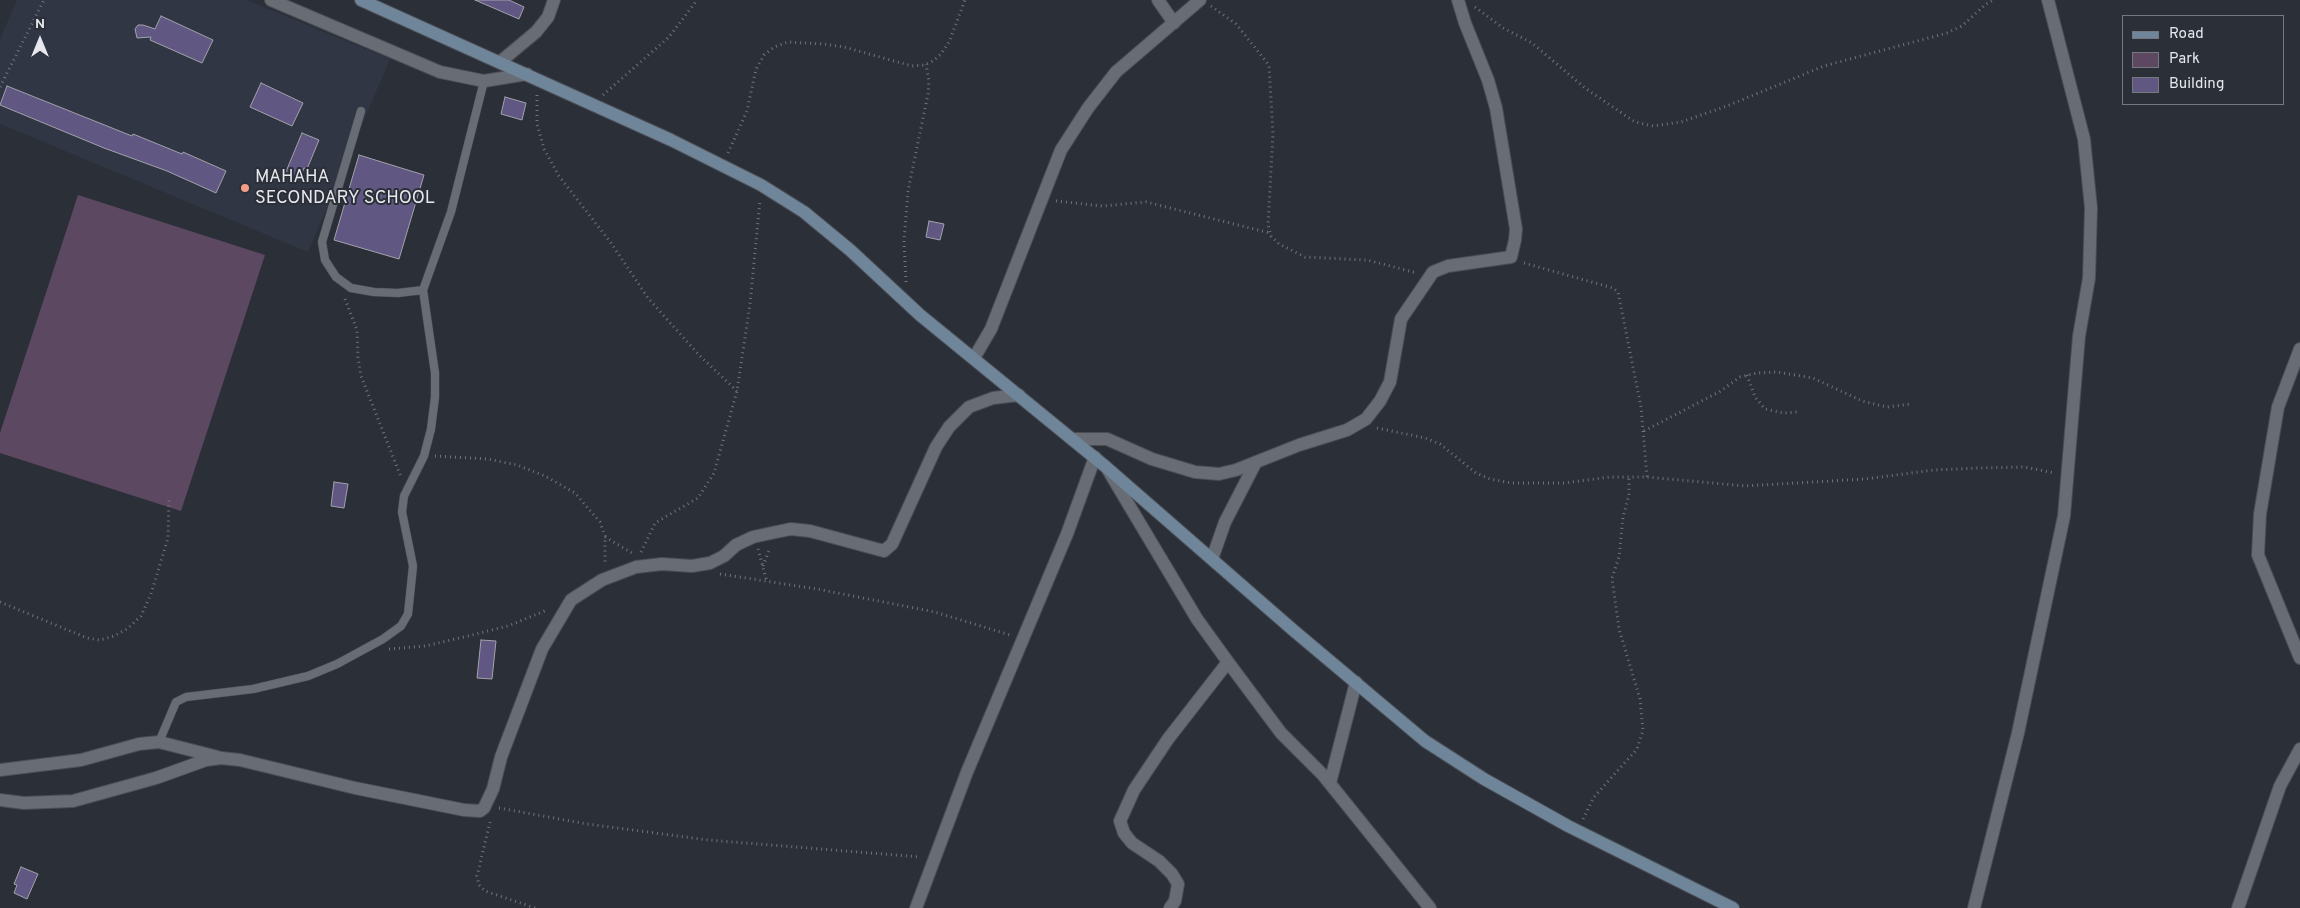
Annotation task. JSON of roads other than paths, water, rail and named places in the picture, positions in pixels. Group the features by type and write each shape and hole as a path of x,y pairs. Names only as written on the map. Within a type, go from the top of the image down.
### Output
{"main road":[{"path":"361,0 592,103 761,185 804,212 850,250 907,302 1095,457 1426,740 1484,779 1578,831 1733,908"}],"street":[{"path":"271,0 440,72 484,81 533,77"},
{"path":"500,62 536,32 548,18 554,0"},
{"path":"1158,0 1174,23"},
{"path":"1072,439 1107,439 1152,459 1195,472 1219,474 1236,470 1299,445 1347,430 1366,419 1380,401 1390,382 1401,319 1433,272 1448,266 1511,257 1516,229 1498,117 1488,80 1458,0"},
{"path":"1974,908 2038,644 2064,516 2079,336 2089,278 2091,208 2084,140 2048,0"},
{"path":"974,358 992,329 1061,150 1088,108 1116,72 1174,23 1205,2"},
{"path":"2300,349 2278,407 2260,514 2258,555 2300,658"},
{"path":"0,770 81,760 139,744 159,742 354,788 464,810 480,811 490,803 512,726 542,649 571,600 602,580 636,568 662,564 692,566 710,563 724,556 736,545 754,536 791,529 834,536 874,550 884,551 888,549 936,447 949,427 970,406 993,398 1019,396"},
{"path":"916,908 967,772 1070,526 1095,457"},
{"path":"1212,559 1225,522 1256,462"},
{"path":"1106,467 1197,618 1228,662 1281,734 1330,783 1430,908"},
{"path":"1170,908 1175,901 1178,884 1159,861 1132,843 1120,822 1134,790 1168,739 1228,662"},
{"path":"1330,783 1356,682"},
{"path":"2238,908 2280,786 2300,749"},
{"path":"0,800 24,803 73,801 156,778 206,760 221,758"}],"lane":[{"path":"159,742 176,702 186,697 281,684 308,676 364,650 401,626 408,614 413,566 402,512 407,491 424,456 431,429 435,373 423,290 427,273 451,212 484,81"},
{"path":"361,111 322,242 325,260 336,277 351,288 374,292 398,293 423,290"}],"place":[{"name":"MAHAHA SECONDARY SCHOOL","path":"245,188"}]}
